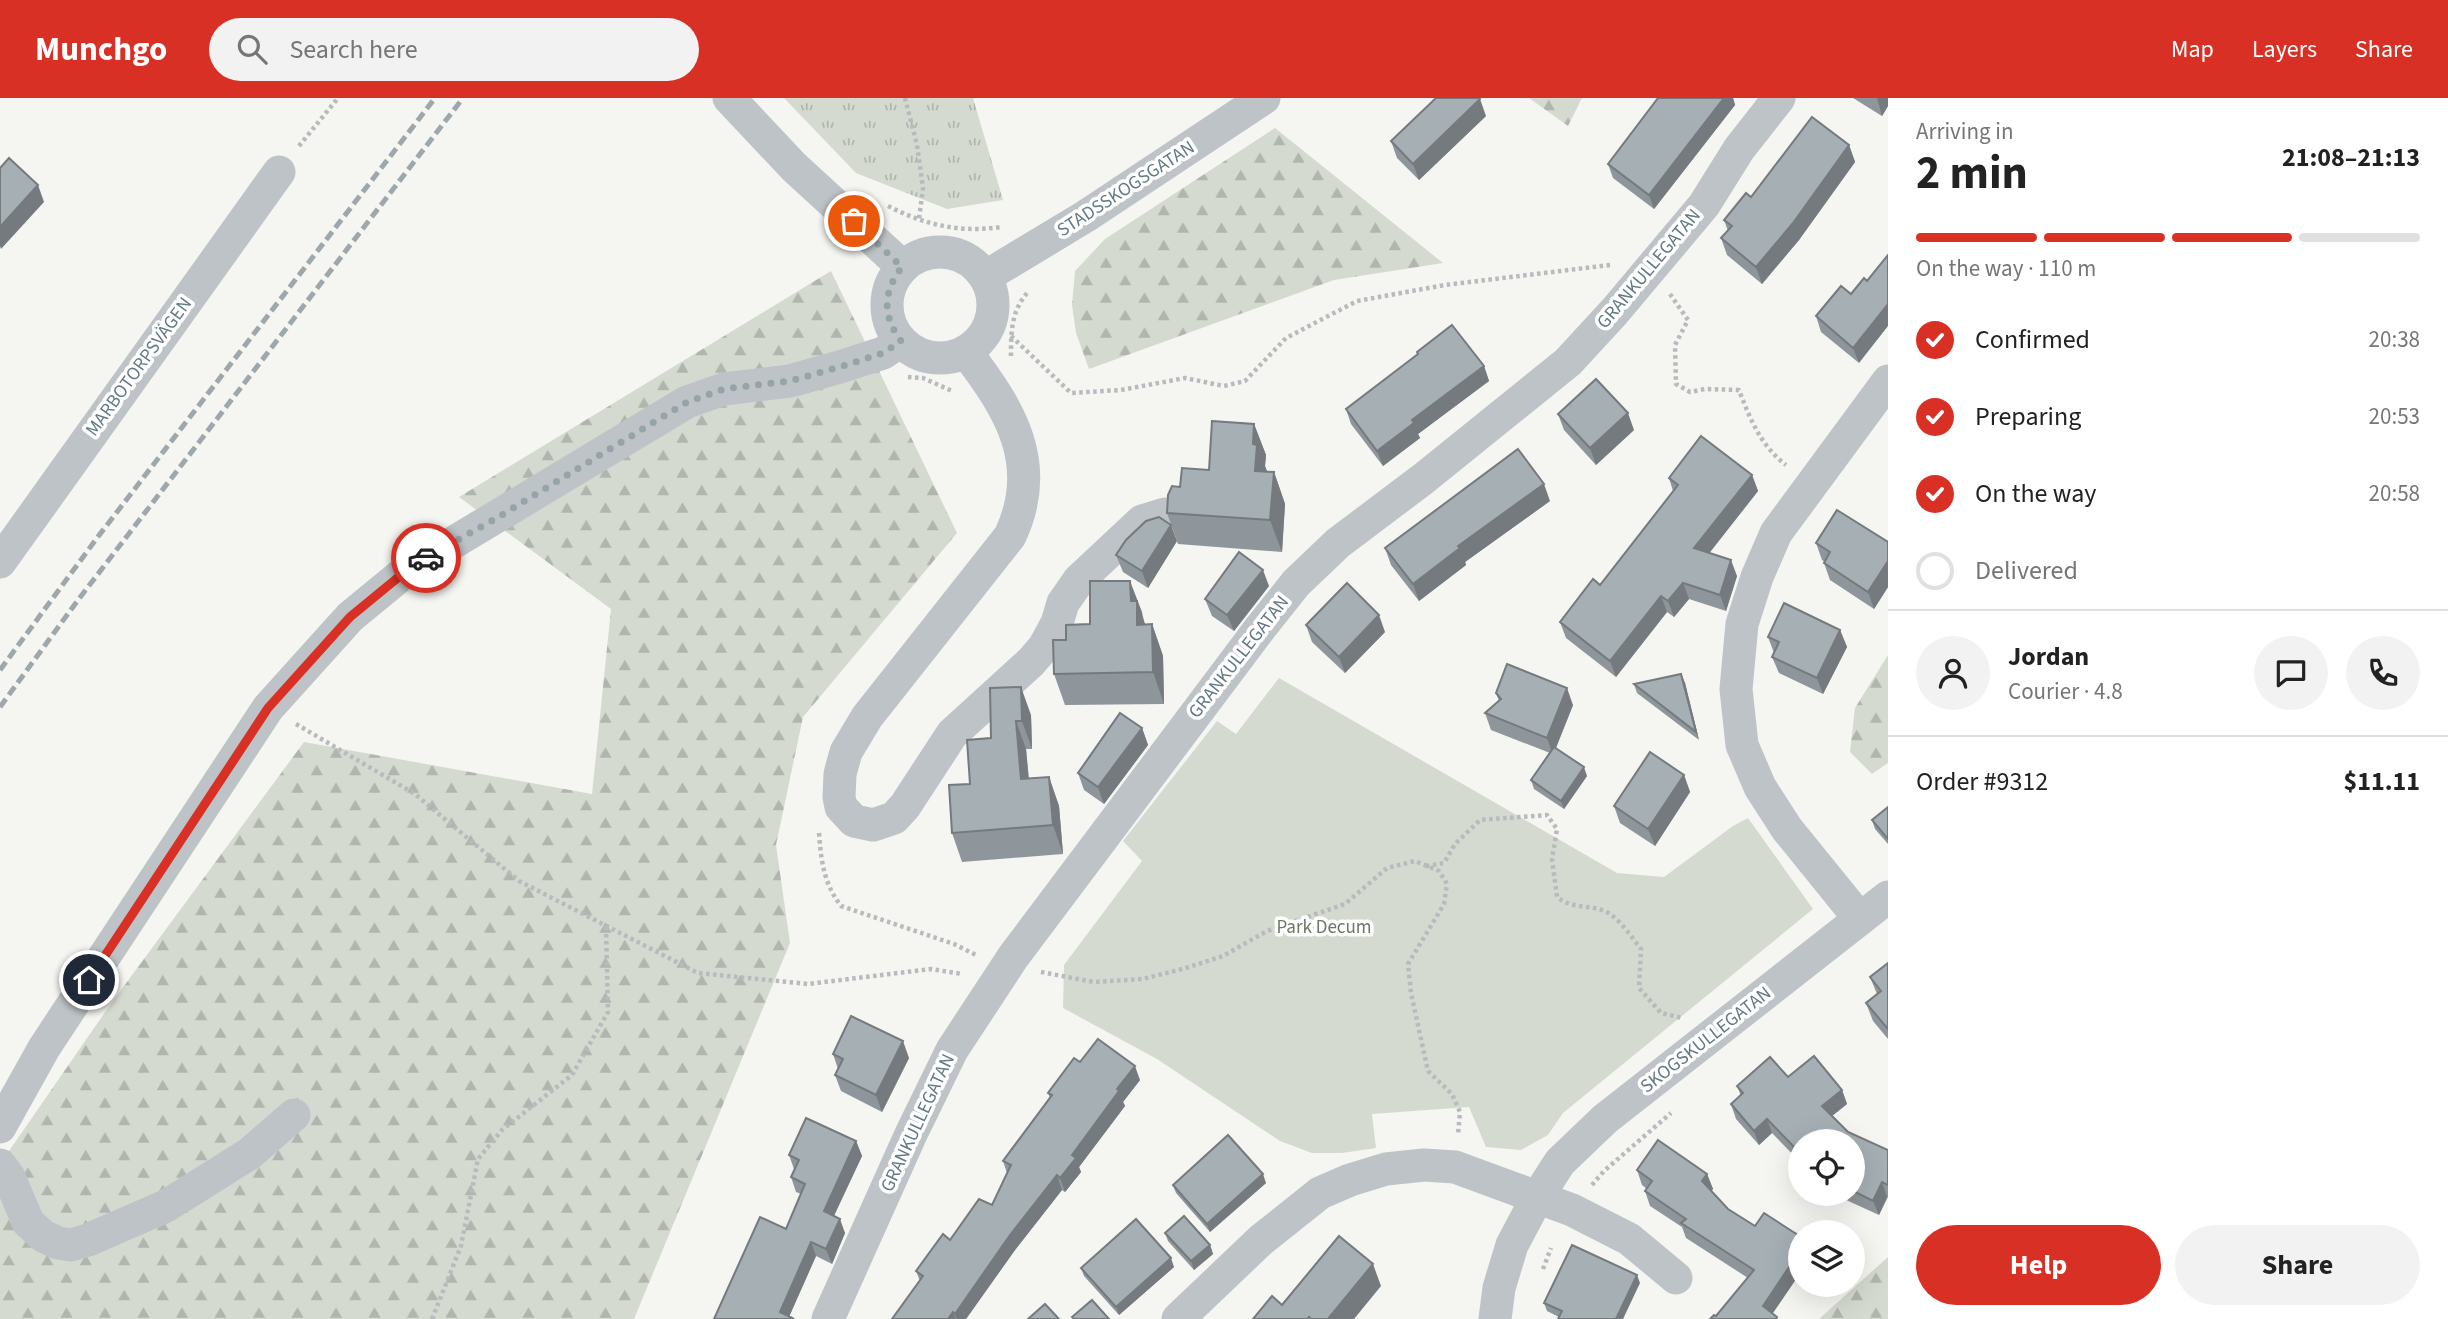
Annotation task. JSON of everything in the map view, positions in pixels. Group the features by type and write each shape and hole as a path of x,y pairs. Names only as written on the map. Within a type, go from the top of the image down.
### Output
{"street":[{"path":"729,98 794,167 902,267"},
{"name":"STADSSKOGSGATAN","path":"985,277 1086,216 1264,98"},
{"name":"GRANKULLEGATAN","path":"828,1319 934,1086 952,1050 990,989 1174,741 1296,583 1338,543 1423,479 1568,362 1703,205 1740,149 1779,98"},
{"name":"MARBOTORPSVÄGEN","path":"0,562 279,172"},
{"path":"931,252 962,256 975,265 985,277 993,304 991,319 986,332 966,352 946,357 924,356 901,341 893,330 886,303 894,277 916,257 931,252"},
{"path":"0,1127 44,1048 268,708 350,617 406,571 687,402 724,389 790,381 843,366 883,353 901,341"},
{"path":"966,352 998,396 1011,422 1025,474 1020,514 1010,536 867,717 846,752 840,774 839,797 841,807 853,821 873,825 894,818 905,806 952,734 1031,662 1044,646 1057,623 1063,603 1079,580 1142,522 1165,514"},
{"path":"1860,919 1787,829 1760,787 1742,745 1736,689 1742,624 1757,577 1776,533 1888,381"},
{"name":"SKOGSKULLEGATAN","path":"1495,1319 1499,1288 1512,1245 1560,1162 1605,1119 1888,897"},
{"path":"0,1165 9,1177 28,1222 43,1236 71,1245 166,1206 249,1154 295,1115"},
{"path":"1178,1319 1261,1240 1320,1193 1386,1169 1424,1165 1455,1167 1572,1210 1629,1239 1676,1278"}],"path":[{"path":"279,172 338,98"},
{"path":"905,98 923,188 919,219"},
{"path":"885,204 950,229 981,230 1010,225"},
{"path":"1010,336 1071,393 1121,390 1185,378 1224,386 1245,381 1286,338 1357,300 1445,285 1626,264 1649,271 1677,302 1688,320 1675,345 1676,384 1690,391 1739,390 1754,428 1767,447 1783,463 1813,483"},
{"path":"1009,362 1010,336 1015,312 1022,299 1036,284"},
{"path":"268,708 415,794 519,881 698,973 808,984 931,969 952,971 974,978 990,989"},
{"path":"1425,866 1444,863 1455,845 1480,820 1546,816 1557,829 1552,859 1557,897 1568,906 1588,907 1610,914 1641,949 1639,988 1661,1013 1685,1019"},
{"path":"1013,957 1032,971 1094,982 1143,979 1223,956 1267,931 1345,904 1387,868 1415,862 1439,871 1447,884 1444,904 1408,964 1410,993 1428,1071 1452,1094 1460,1112 1455,1167"},
{"path":"432,1319 461,1246 478,1159 502,1130 572,1075 608,1012 606,925"},
{"path":"1539,1280 1556,1235 1572,1210 1604,1171 1674,1111"}],"green space":[{"path":"784,98 973,98 1003,200 947,209 856,173"},
{"path":"1529,98 1582,98 1568,126"},
{"path":"1275,128 1443,263 1334,280 1089,369 1076,333 1072,305 1075,271 1105,239"},
{"path":"831,271 957,533 803,717 776,845 790,943 634,1319 0,1319 0,1164 110,1005 304,742 592,794 611,609 459,497"},
{"path":"1888,655 1888,763 1872,774 1850,752 1855,708"},
{"name":"Park Decum","path":"1279,678 1617,873 1664,877 1748,818 1813,909 1563,1113 1548,1135 1521,1150 1486,1147 1469,1107 1372,1114 1376,1148 1342,1153 1312,1153 1280,1141 1157,1059 1063,1008 1064,965 1142,861 1123,841 1217,721 1236,734"},
{"path":"1888,1257 1888,1319 1819,1319 1843,1297 1865,1297 1865,1278"}],"building":[{"path":"1436,98 1480,99 1413,164 1391,141"},
{"path":"1658,98 1724,98 1649,195 1608,164"},
{"path":"1812,117 1849,145 1793,223 1756,267 1721,238 1732,226 1724,220 1746,193 1751,197"},
{"path":"9,158 38,185 0,227 0,168"},
{"path":"1888,255 1888,304 1853,348 1816,316 1841,286 1851,294 1864,278 1867,281"},
{"path":"1452,325 1484,366 1412,420 1414,423 1377,451 1346,409"},
{"path":"1596,379 1628,413 1590,448 1558,414"},
{"path":"1212,421 1254,424 1253,444 1257,445 1255,471 1274,472 1270,520 1167,513 1168,495 1172,486 1180,487 1182,468 1209,470"},
{"path":"1701,436 1752,475 1694,548 1731,560 1720,595 1683,583 1668,601 1661,596 1610,661 1560,622 1593,579 1600,585 1678,485 1669,478"},
{"path":"1518,449 1544,484 1458,546 1460,548 1413,584 1385,548"},
{"path":"1837,510 1888,542 1888,561 1868,592 1824,563 1830,552 1816,543"},
{"path":"1159,517 1171,525 1142,571 1116,555 1126,540 1146,521"},
{"path":"1239,552 1263,570 1227,615 1205,599"},
{"path":"1090,581 1130,581 1131,601 1137,601 1137,625 1152,624 1153,672 1054,674 1053,640 1066,640 1066,625 1090,624"},
{"path":"1347,583 1379,615 1339,657 1306,625"},
{"path":"1784,603 1840,630 1817,678 1772,657 1779,642 1768,637"},
{"path":"1507,664 1567,688 1547,738 1485,713 1501,699 1496,693"},
{"path":"1681,674 1696,732 1634,684"},
{"path":"1021,687 1022,721 1016,721 1021,779 1049,777 1053,825 952,833 949,785 970,784 967,740 991,738 990,688"},
{"path":"1120,713 1142,728 1098,787 1078,773"},
{"path":"1554,747 1584,767 1561,801 1531,780"},
{"path":"1650,752 1684,775 1648,829 1614,806"},
{"path":"1888,807 1888,839 1872,820"},
{"path":"1888,963 1888,1029 1866,1003 1881,991 1870,977"},
{"path":"851,1016 903,1041 876,1095 835,1075 843,1059 833,1054"},
{"path":"1098,1039 1135,1066 1072,1155 1076,1158 1060,1178 1057,1175 1010,1235 955,1314 953,1312 948,1319 892,1319 923,1276 916,1271 943,1234 950,1240 979,1199 992,1205 1011,1165 1003,1161 1052,1095 1048,1093 1074,1058 1080,1062"},
{"path":"1814,1056 1842,1090 1822,1106 1845,1129 1788,1129 1788,1141 1767,1119 1754,1131 1731,1104 1743,1093 1737,1086 1770,1057 1788,1077"},
{"path":"806,1118 856,1141 824,1211 840,1219 826,1249 811,1242 780,1312 794,1319 714,1319 760,1217 786,1229 805,1184 791,1177 799,1160 789,1155"},
{"path":"1228,1135 1263,1174 1207,1224 1173,1185"},
{"path":"1658,1140 1707,1174 1702,1181 1728,1209 1755,1226 1764,1213 1788,1229 1788,1268 1763,1306 1777,1317 1776,1319 1710,1319 1716,1316 1754,1270 1681,1223 1686,1219 1645,1191 1652,1181 1637,1170"},
{"path":"1865,1140 1888,1150 1888,1185 1882,1182 1873,1201 1865,1197"},
{"path":"1184,1216 1210,1245 1191,1261 1165,1233"},
{"path":"1136,1219 1171,1258 1116,1307 1081,1268"},
{"path":"1339,1236 1373,1264 1328,1319 1253,1319 1272,1296 1282,1305"},
{"path":"1572,1245 1637,1275 1616,1319 1558,1319 1562,1311 1544,1303"},
{"path":"1092,1300 1109,1319 1072,1317"},
{"path":"1045,1304 1059,1319 1028,1319"}],"railway":[{"path":"0,670 97,538 435,98"},
{"path":"0,707 78,600 463,98"}],"way so far":[{"path":"426,558 687,402 724,389 790,381 843,366 883,353 901,341 893,330 886,303 888,290 902,267 854,221"}],"route":[{"path":"89,980 268,708 350,617 426,558"}]}
